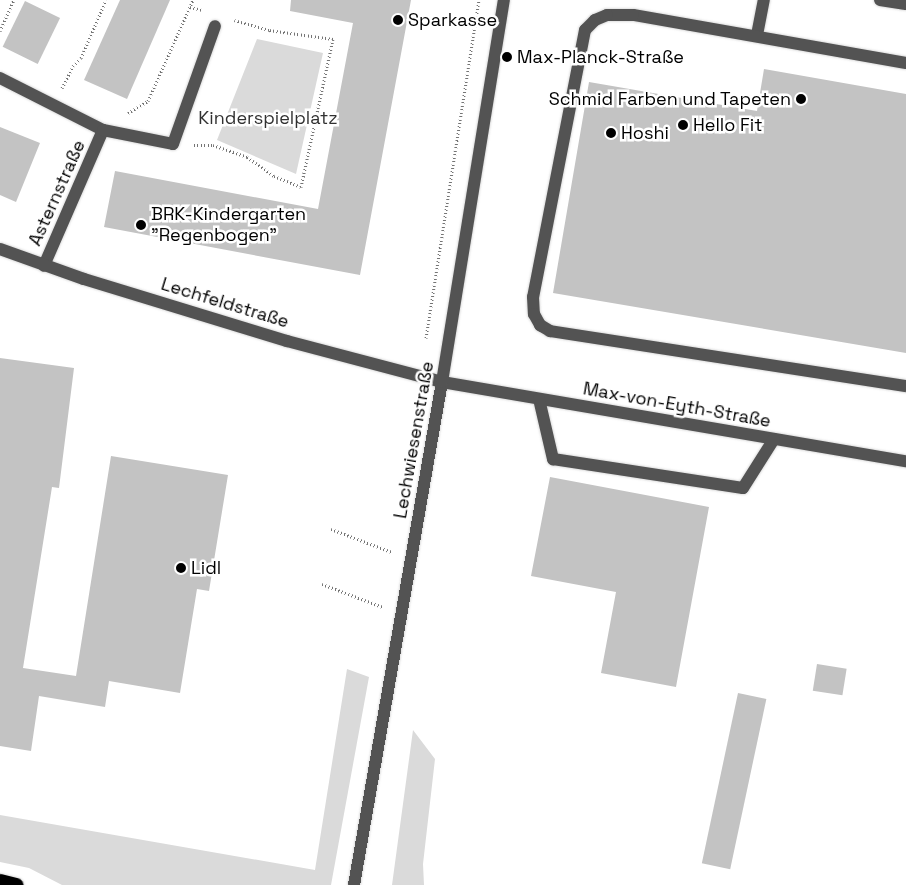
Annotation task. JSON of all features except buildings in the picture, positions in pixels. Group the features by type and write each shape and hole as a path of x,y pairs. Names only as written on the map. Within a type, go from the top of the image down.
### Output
{"highway":[{"path":"0,881 16,885"}],"street":[{"name":"Lechwiesenstraße","path":"355,880 442,382 504,0"},
{"path":"757,35 764,0"},
{"path":"880,0 906,4"},
{"path":"906,63 757,35 633,15 607,15 595,20 585,30 533,297 534,314 540,325 550,331 906,386"},
{"path":"104,130 173,144 215,26"},
{"name":"Asternstraße","path":"0,78 104,130 44,266"},
{"name":"Lechfeldstraße","path":"0,249 44,266 287,341 442,382"},
{"name":"Max-von-Eyth-Straße","path":"442,382 906,461"},
{"path":"539,399 553,459 743,488 774,439"}],"path":[{"path":"0,31 14,0"},
{"path":"54,105 73,66 81,58 106,0"},
{"path":"104,130 148,101 193,0"},
{"path":"190,7 209,12"},
{"path":"173,144 213,145 247,157 274,176 301,187 333,39 269,30 226,17"},
{"path":"331,529 392,552"},
{"path":"322,584 384,607"}],"green space":[{"name":"Kinderspielplatz","path":"257,39 323,53 296,174 217,140"},
{"path":"347,669 369,677 331,885 62,885 29,868 0,862 0,815 315,870"},
{"path":"413,730 435,759 423,864 424,885 392,885"}],"place":[{"name":"Sparkasse","path":"398,20"},
{"name":"Max-Planck-Straße","path":"507,57"},
{"name":"Schmid Farben und Tapeten","path":"801,99"},
{"name":"Hello Fit","path":"683,125"},
{"name":"Hoshi","path":"611,133"},
{"name":"BRK-Kindergarten \"Regenbogen\"","path":"141,225"},
{"name":"Lidl","path":"181,568"}]}
